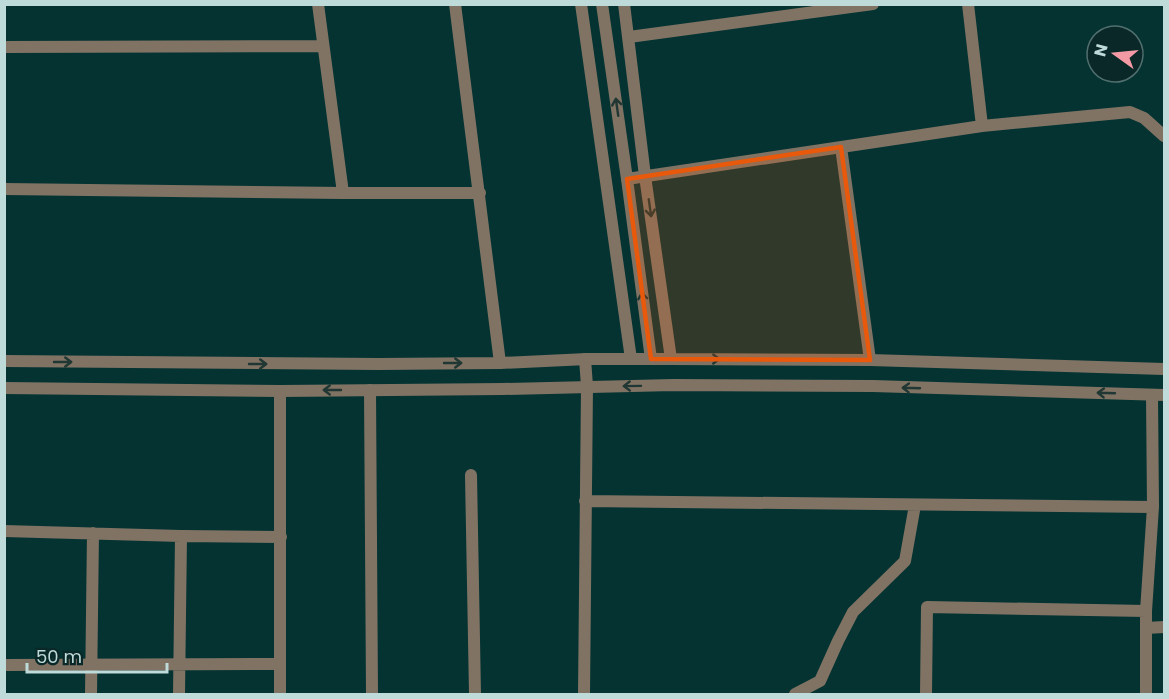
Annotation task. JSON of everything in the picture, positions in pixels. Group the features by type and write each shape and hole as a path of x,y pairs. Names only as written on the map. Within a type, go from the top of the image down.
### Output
{"street":[{"path":"318,4 343,193"},
{"path":"455,4 500,363"},
{"path":"581,4 631,359"},
{"path":"602,4 651,359"},
{"path":"624,4 671,359"},
{"path":"628,38 873,4"},
{"path":"968,4 982,126"},
{"path":"4,47 323,46"},
{"path":"627,179 982,126 1130,112 1144,118 1164,136"},
{"path":"841,147 870,360"},
{"path":"4,189 480,193"},
{"path":"584,694 587,386 585,359"},
{"path":"4,362 278,364 500,363 585,359 870,360 1164,369"},
{"path":"4,388 280,391 673,385 873,386 1158,395 1146,611 1146,694"},
{"path":"370,390 372,694"},
{"path":"280,391 280,694"},
{"path":"471,476 475,694"},
{"path":"585,501 1153,507"},
{"path":"795,694 820,681 853,612 905,561 915,505"},
{"path":"4,531 281,537"},
{"path":"91,694 93,533"},
{"path":"179,694 181,536"},
{"path":"926,694 927,607 1146,611"},
{"path":"1146,628 1164,627"},
{"path":"4,665 280,664"}],"highlighted area":[{"path":"841,147 870,360 651,359 627,179"}]}
